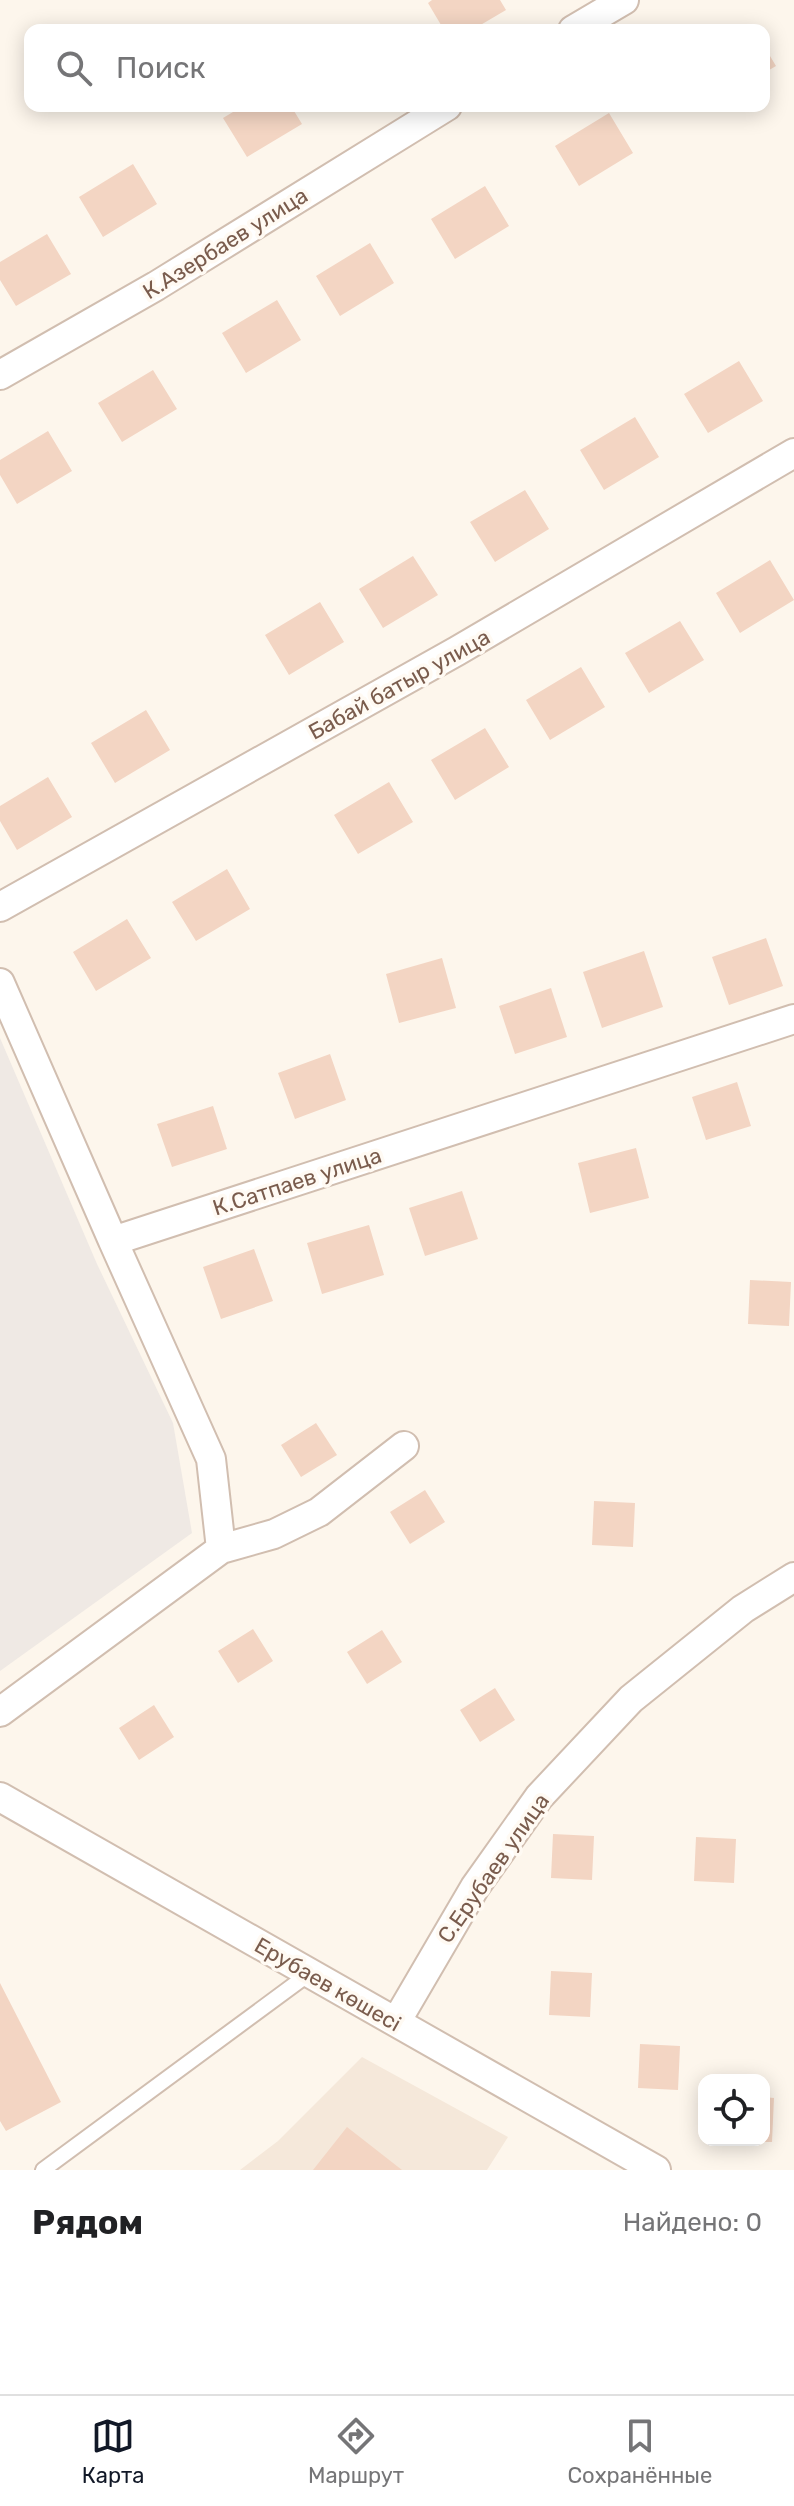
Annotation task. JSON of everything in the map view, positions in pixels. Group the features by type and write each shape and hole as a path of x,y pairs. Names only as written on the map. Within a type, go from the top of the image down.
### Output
{"street":[{"path":"583,24 624,0"},
{"name":"К.Азербаев улица","path":"0,375 156,286 437,112"},
{"name":"Бабай батыр улица","path":"0,907 457,651 794,453"},
{"path":"0,983 211,1459 221,1549"},
{"name":"К.Сатпаев улица","path":"113,1241 794,1019"},
{"path":"0,1712 221,1549 274,1534 319,1512 404,1446"},
{"name":"С.Ерубаев улица","path":"396,2022 475,1887 539,1797 631,1699 743,1609 794,1577"},
{"name":"Ерубаев көшесі","path":"0,1797 656,2170"}],"lane":[{"path":"43,2170 310,1973"}],"shaded area":[{"path":"0,1038 97,1264 173,1423 192,1533 0,1671"},
{"path":"362,2057 508,2137 487,2170 240,2170 278,2141"}],"building":[{"path":"432,0 500,0 506,10 482,24 440,24 428,3"},
{"path":"770,56 776,66 770,70"},
{"path":"233,112 295,112 302,124 247,157 223,118"},
{"path":"609,113 633,153 579,186 555,146"},
{"path":"133,164 157,204 103,237 79,197"},
{"path":"485,186 509,226 455,259 431,219"},
{"path":"47,234 71,274 16,306 0,280 0,262"},
{"path":"370,243 394,283 340,316 316,276"},
{"path":"277,300 301,340 246,373 222,333"},
{"path":"739,361 763,401 708,433 684,394"},
{"path":"153,370 177,409 122,442 98,403"},
{"path":"635,417 659,457 604,490 580,450"},
{"path":"48,431 72,471 17,504 0,475 0,460"},
{"path":"525,490 549,529 495,562 470,522"},
{"path":"413,556 438,595 383,628 359,589"},
{"path":"770,560 794,600 740,633 716,593"},
{"path":"320,602 344,642 289,675 265,635"},
{"path":"680,621 704,660 649,693 625,653"},
{"path":"581,667 605,707 550,740 526,700"},
{"path":"146,710 170,750 115,783 91,743"},
{"path":"485,728 509,767 455,800 431,760"},
{"path":"48,777 72,817 17,850 0,821 0,806"},
{"path":"389,782 413,822 358,854 334,815"},
{"path":"227,869 250,909 196,941 172,902"},
{"path":"127,919 151,958 96,991 73,952"},
{"path":"766,938 783,986 729,1005 712,957"},
{"path":"644,951 663,1007 602,1028 583,972"},
{"path":"442,958 456,1008 399,1023 386,974"},
{"path":"551,988 567,1037 515,1054 499,1006"},
{"path":"330,1054 346,1100 295,1119 278,1073"},
{"path":"737,1082 751,1126 706,1140 692,1097"},
{"path":"213,1106 227,1149 172,1167 157,1124"},
{"path":"636,1148 649,1198 590,1213 578,1163"},
{"path":"462,1191 478,1239 425,1256 409,1208"},
{"path":"369,1225 384,1275 322,1294 307,1243"},
{"path":"254,1249 273,1301 221,1319 203,1267"},
{"path":"750,1280 791,1282 789,1326 748,1324"},
{"path":"316,1423 337,1455 301,1477 281,1445"},
{"path":"425,1490 445,1522 410,1544 390,1512"},
{"path":"594,1501 635,1503 633,1547 592,1545"},
{"path":"253,1629 273,1661 238,1683 218,1651"},
{"path":"382,1630 402,1662 367,1684 347,1652"},
{"path":"495,1688 515,1720 480,1742 460,1710"},
{"path":"154,1705 174,1737 139,1760 119,1728"},
{"path":"553,1834 594,1836 592,1880 551,1878"},
{"path":"696,1837 736,1839 734,1883 694,1881"},
{"path":"551,1971 592,1973 590,2017 549,2015"},
{"path":"0,1983 61,2102 6,2131 0,2121"},
{"path":"640,2044 680,2046 678,2090 638,2088"},
{"path":"770,2098 774,2098 770,2142"},
{"path":"347,2127 402,2170 313,2170"}]}
